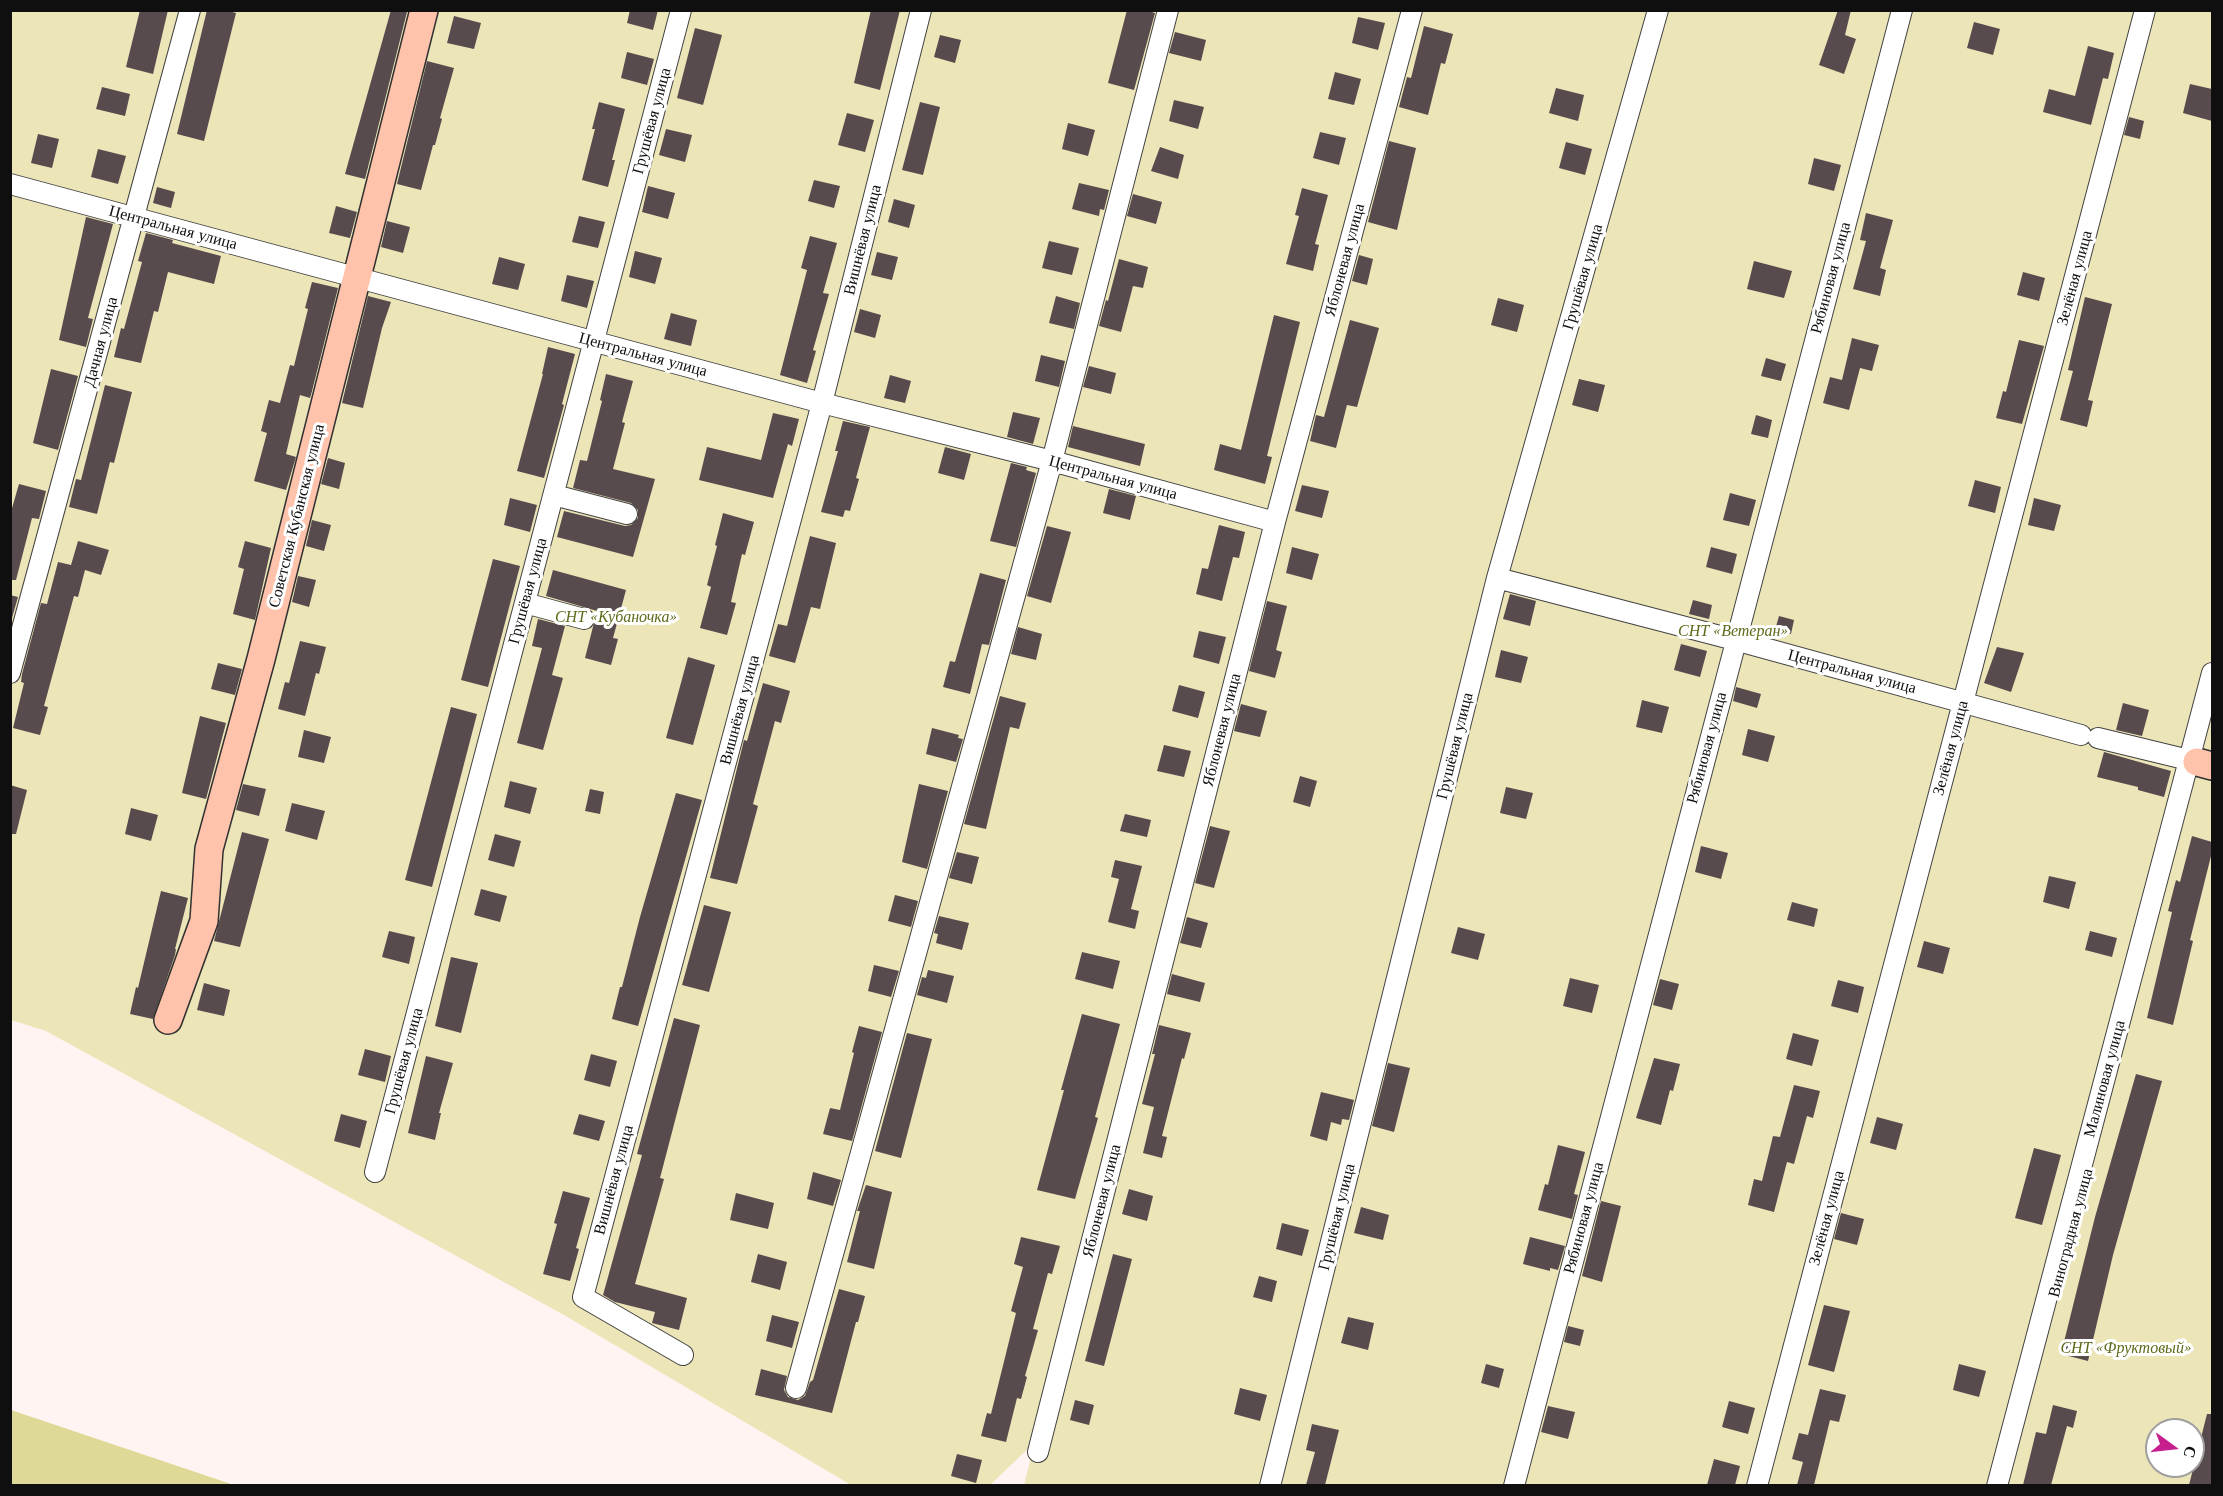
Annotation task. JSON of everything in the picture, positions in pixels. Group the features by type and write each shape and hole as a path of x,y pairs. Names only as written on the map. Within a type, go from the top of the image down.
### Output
{"street":[{"name":"Дачная улица","path":"10,673 190,10"},
{"name":"Советская Кубанская улица","path":"168,1020 204,921 209,849 261,659 424,10"},
{"name":"Грушёвая улица","path":"375,1172 681,10"},
{"name":"Вишнёвая улица","path":"683,1355 583,1297 822,403 921,10"},
{"path":"796,1388 1052,461 1168,10"},
{"name":"Яблоневая улица","path":"1038,1452 1275,522 1412,10"},
{"name":"Грушёвая улица","path":"1270,1485 1497,578 1658,10"},
{"name":"Рябиновая улица","path":"1514,1485 1902,10"},
{"name":"Зелёная улица","path":"1757,1485 2145,10"},
{"name":"Центральная улица","path":"10,184 822,403 1052,461 1275,522"},
{"path":"554,495 627,514"},
{"name":"Центральная улица","path":"1497,578 1963,703 2200,763"},
{"path":"525,603 584,619"},
{"name":"Малиновая улица","path":"1996,1485 2200,763 2212,673"},
{"name":"Виноградная улица","path":"2003,1485 2200,763 2212,702"}],"green space":[{"name":"СНТ «Кубаночка»","path":"10,11 1403,11 1262,529 1032,1445 990,1485 851,1485 564,1315 46,1031 11,1020"},
{"name":"СНТ «Ветеран»","path":"1406,11 2212,11 2212,677 1999,1485 1024,1485 1269,523"},
{"name":"СНТ «Фруктовый»","path":"2212,682 2212,1485 2000,1485"}],"shaded area":[{"path":"11,1410 234,1485 11,1485"}],"building":[{"path":"140,10 168,10 153,74 126,67"},
{"path":"207,10 225,10 236,13 204,141 177,134"},
{"path":"391,10 407,12 365,179 345,174"},
{"path":"630,10 658,10 653,30 627,23"},
{"path":"871,10 900,10 880,90 854,83"},
{"path":"1127,10 1145,10 1155,13 1134,90 1108,83"},
{"path":"1838,10 1851,10 1845,35 1856,39 1844,74 1819,65"},
{"path":"454,16 481,23 474,49 447,43"},
{"path":"1358,17 1385,23 1378,50 1352,43"},
{"path":"1974,22 2000,29 1993,55 1967,48"},
{"path":"1424,26 1453,34 1445,64 1441,63 1428,115 1399,107 1407,77 1411,78"},
{"path":"695,28 722,35 703,105 677,98"},
{"path":"1175,32 1206,40 1201,61 1169,53"},
{"path":"940,35 961,40 955,63 934,57"},
{"path":"2088,46 2114,53 2108,79 2103,78 2091,125 2043,112 2049,89 2075,96"},
{"path":"627,52 654,59 647,85 621,78"},
{"path":"427,61 454,68 421,190 397,184"},
{"path":"1335,72 1361,79 1354,105 1328,99"},
{"path":"2190,84 2212,89 2212,121 2183,113"},
{"path":"102,87 130,94 125,116 96,109"},
{"path":"1556,88 1584,95 1578,121 1549,113"},
{"path":"1174,100 1204,107 1198,129 1169,121"},
{"path":"599,102 625,109 612,160 615,160 608,187 582,180 595,129 592,129"},
{"path":"920,102 940,107 923,175 902,170"},
{"path":"847,113 874,120 865,152 838,145"},
{"path":"2129,117 2144,121 2140,139 2124,135"},
{"path":"1068,123 1095,130 1088,156 1062,149"},
{"path":"666,129 692,135 685,162 659,155"},
{"path":"1320,132 1346,138 1339,165 1313,158"},
{"path":"38,134 59,139 52,168 31,163"},
{"path":"1389,141 1416,148 1397,230 1368,222"},
{"path":"1566,142 1592,149 1585,175 1559,168"},
{"path":"1160,147 1184,155 1178,179 1151,171"},
{"path":"98,149 126,156 118,184 91,177"},
{"path":"1814,158 1841,165 1834,191 1808,184"},
{"path":"814,180 840,186 834,208 808,201"},
{"path":"1079,183 1109,190 1104,210 1100,209 1099,216 1072,209"},
{"path":"648,186 675,193 668,219 642,212"},
{"path":"157,187 175,192 171,208 153,203"},
{"path":"1302,188 1328,195 1315,244 1319,245 1313,271 1286,264 1299,216 1295,215"},
{"path":"1133,194 1162,202 1156,224 1127,216"},
{"path":"894,199 915,205 909,228 888,222"},
{"path":"336,206 357,212 350,238 329,233"},
{"path":"1866,213 1893,220 1880,268 1886,270 1880,296 1853,289 1866,241 1860,240"},
{"path":"579,216 605,222 598,248 572,242"},
{"path":"86,217 113,224 88,318 93,319 86,347 59,340"},
{"path":"387,221 410,227 403,253 381,247"},
{"path":"146,233 173,240 172,243 221,256 214,284 168,272 158,312 154,311 141,363 114,357 142,262 138,261"},
{"path":"810,236 837,243 823,293 829,294 813,350 816,351 807,383 780,375 807,270 801,268"},
{"path":"1049,241 1079,248 1072,275 1042,268"},
{"path":"635,251 662,258 655,284 629,277"},
{"path":"877,252 898,257 892,280 871,275"},
{"path":"1359,255 1373,259 1367,285 1352,281"},
{"path":"499,257 525,264 518,290 492,284"},
{"path":"1119,259 1148,267 1143,288 1133,286 1121,332 1099,326"},
{"path":"1754,261 1792,271 1784,298 1747,289"},
{"path":"2023,272 2045,278 2039,301 2017,295"},
{"path":"567,275 594,281 587,308 561,301"},
{"path":"312,282 338,288 310,398 300,395 286,454 296,457 286,490 254,481 267,433 261,431 269,400 280,403 290,365 294,366"},
{"path":"368,296 391,302 382,328 363,408 342,403"},
{"path":"1056,296 1080,303 1074,329 1049,323"},
{"path":"2085,297 2112,304 2088,400 2093,401 2087,427 2060,420 2073,371 2068,370"},
{"path":"1498,298 1524,305 1517,332 1491,325"},
{"path":"860,309 881,315 875,338 854,332"},
{"path":"671,313 697,320 691,346 664,339"},
{"path":"1274,315 1300,322 1267,456 1272,457 1265,484 1214,470 1220,444 1241,450"},
{"path":"1350,320 1379,328 1357,407 1347,405 1336,448 1310,441 1316,415 1324,417"},
{"path":"1852,338 1879,345 1872,371 1860,368 1849,410 1823,403 1830,377 1842,380"},
{"path":"2019,340 2044,346 2022,424 1996,418 2003,391 2006,392"},
{"path":"548,347 575,354 544,478 517,471"},
{"path":"1041,355 1065,361 1059,387 1035,381"},
{"path":"1766,358 1786,364 1781,381 1761,376"},
{"path":"1089,366 1116,373 1111,394 1083,387"},
{"path":"51,369 78,376 58,450 33,443"},
{"path":"606,374 633,381 613,469 655,479 633,557 557,537 564,511 625,526 631,525 638,518 638,510 631,503 573,488 580,460 587,461 602,401 600,400"},
{"path":"890,375 911,381 905,403 884,398"},
{"path":"1579,379 1605,385 1598,412 1572,405"},
{"path":"105,385 132,392 114,463 110,462 97,514 69,507 76,479 81,480"},
{"path":"1013,412 1040,418 1033,444 1007,437"},
{"path":"773,413 799,419 792,446 788,444 773,498 699,480 707,447 761,460"},
{"path":"1756,415 1772,420 1768,438 1751,434"},
{"path":"843,421 870,427 856,478 859,479 850,511 845,510 843,517 821,512 838,451 835,451"},
{"path":"1073,426 1145,444 1140,466 1068,447"},
{"path":"945,447 971,454 964,480 938,473"},
{"path":"328,458 345,463 339,489 321,484"},
{"path":"1011,463 1027,467 1026,470 1036,473 1016,547 990,541"},
{"path":"1975,480 2001,487 1995,513 1968,506"},
{"path":"19,484 46,491 39,519 32,518 16,580 10,580 10,515"},
{"path":"1302,485 1329,491 1322,518 1295,511"},
{"path":"1109,489 1136,496 1130,520 1103,513"},
{"path":"1730,493 1756,500 1749,526 1723,520"},
{"path":"510,498 537,505 530,532 504,525"},
{"path":"2034,498 2061,505 2054,531 2028,525"},
{"path":"723,513 754,522 745,555 742,554 731,602 736,603 727,635 700,628 711,587 707,585"},
{"path":"312,520 331,525 324,551 306,546"},
{"path":"1219,525 1245,532 1239,558 1233,557 1222,601 1196,594 1202,568 1208,569"},
{"path":"1047,526 1071,532 1051,603 1027,596"},
{"path":"810,536 836,543 820,609 811,607 795,663 769,656 778,624 787,626"},
{"path":"78,541 109,550 101,575 85,570 78,597 74,596 44,706 48,707 40,735 13,728 24,683 21,682 22,674 41,603 47,604 58,562 71,565"},
{"path":"245,541 271,548 255,620 233,614 244,569 238,567"},
{"path":"1292,547 1319,554 1312,580 1286,573"},
{"path":"1711,547 1737,554 1732,574 1706,567"},
{"path":"493,559 520,566 488,687 461,680"},
{"path":"553,570 626,590 613,638 618,639 611,665 585,658 597,611 546,596"},
{"path":"980,573 1006,580 989,645 982,644 970,694 943,687 950,661 955,662"},
{"path":"298,576 316,580 309,607 292,602"},
{"path":"1510,594 1536,601 1530,626 1503,619"},
{"path":"10,595 18,597 10,625"},
{"path":"1693,600 1712,605 1709,619 1689,614"},
{"path":"1267,601 1287,606 1276,650 1282,652 1275,678 1249,671"},
{"path":"1779,616 1794,620 1791,634 1775,630"},
{"path":"538,619 565,626 552,675 563,678 543,750 517,743 542,648 532,646"},
{"path":"1018,627 1042,634 1036,660 1011,654"},
{"path":"1199,631 1226,637 1219,664 1193,657"},
{"path":"300,641 326,647 319,674 316,673 305,716 278,709 285,682 289,683"},
{"path":"1681,644 1707,651 1700,677 1674,670"},
{"path":"1997,647 2024,653 2011,692 1984,683"},
{"path":"1501,650 1528,657 1521,683 1495,677"},
{"path":"688,657 715,665 693,745 666,738"},
{"path":"218,663 242,669 235,695 211,689"},
{"path":"763,683 790,691 781,723 775,721 753,804 758,806 737,884 710,878 744,740 747,741"},
{"path":"1179,685 1205,692 1198,718 1172,711"},
{"path":"1736,687 1761,694 1757,708 1733,701"},
{"path":"1000,696 1026,703 1019,729 1010,727 986,829 964,824"},
{"path":"1642,700 1669,707 1662,733 1636,727"},
{"path":"2123,703 2149,710 2142,736 2116,730"},
{"path":"1241,704 1267,711 1260,737 1234,731"},
{"path":"451,707 477,714 432,887 405,880"},
{"path":"200,716 226,723 206,799 182,793"},
{"path":"932,728 959,735 958,738 963,739 956,762 926,754"},
{"path":"1748,729 1775,736 1768,762 1742,755"},
{"path":"304,730 331,737 324,763 298,757"},
{"path":"1164,745 1191,751 1184,777 1157,771"},
{"path":"2104,752 2171,771 2164,797 2138,790 2138,787 2097,777"},
{"path":"1300,776 1317,781 1310,807 1293,802"},
{"path":"510,781 537,788 530,814 504,807"},
{"path":"243,784 266,789 259,816 236,810"},
{"path":"919,784 948,791 927,869 902,862"},
{"path":"10,785 27,790 16,834 10,834"},
{"path":"1506,787 1533,793 1526,819 1500,813"},
{"path":"590,789 604,792 600,814 585,811"},
{"path":"676,793 702,800 638,1026 612,1019"},
{"path":"292,803 325,811 317,840 285,831"},
{"path":"131,808 158,815 151,841 125,834"},
{"path":"1125,814 1151,820 1147,837 1120,831"},
{"path":"1210,826 1230,831 1214,888 1195,883"},
{"path":"242,832 269,839 240,947 214,941"},
{"path":"495,834 521,841 514,867 488,860"},
{"path":"2192,836 2212,842 2212,852 2190,940 2193,941 2173,1025 2147,1018 2172,912 2168,911 2176,880 2180,882"},
{"path":"1701,846 1728,853 1721,879 1695,872"},
{"path":"957,852 979,857 972,884 949,878"},
{"path":"1115,860 1142,866 1131,909 1139,911 1135,929 1108,922 1119,879 1111,877"},
{"path":"2049,876 2076,882 2069,909 2043,902"},
{"path":"481,889 507,896 500,922 474,915"},
{"path":"161,891 188,898 175,955 153,1019 130,1014"},
{"path":"895,895 918,901 911,927 888,921"},
{"path":"1792,902 1818,909 1814,927 1787,920"},
{"path":"704,905 731,912 709,992 682,985"},
{"path":"939,916 969,923 962,950 936,943 938,934 934,933"},
{"path":"1187,917 1208,923 1201,948 1180,943"},
{"path":"1458,927 1485,934 1478,960 1451,953"},
{"path":"389,931 415,937 409,964 382,957"},
{"path":"2090,931 2117,938 2112,957 2085,950"},
{"path":"1924,941 1950,948 1943,974 1917,967"},
{"path":"1082,952 1120,961 1113,989 1075,979"},
{"path":"451,957 478,963 461,1033 435,1026"},
{"path":"874,965 899,971 891,997 868,991"},
{"path":"928,970 954,976 947,1003 917,995 922,977 926,978"},
{"path":"1172,974 1205,983 1200,1002 1167,994"},
{"path":"1570,978 1599,985 1592,1013 1563,1006"},
{"path":"1660,979 1679,984 1672,1010 1653,1005"},
{"path":"1838,980 1864,987 1858,1013 1831,1006"},
{"path":"204,983 230,990 224,1016 197,1010"},
{"path":"1082,1014 1120,1024 1095,1117 1098,1118 1075,1199 1037,1190"},
{"path":"674,1018 700,1025 660,1178 664,1179 635,1284 687,1298 679,1330 652,1323 655,1312 615,1302 603,1295 642,1155 637,1154"},
{"path":"1159,1025 1191,1033 1184,1059 1182,1058 1162,1136 1167,1137 1162,1158 1143,1153 1154,1107 1142,1104 1155,1054 1152,1054"},
{"path":"859,1026 882,1032 852,1141 823,1134 830,1108 840,1110"},
{"path":"907,1033 932,1039 901,1158 875,1151"},
{"path":"1793,1033 1819,1040 1812,1066 1786,1059"},
{"path":"365,1049 391,1056 385,1082 358,1075"},
{"path":"591,1054 617,1061 610,1087 584,1080"},
{"path":"426,1056 453,1063 439,1113 441,1113 435,1140 408,1133"},
{"path":"1654,1058 1680,1064 1673,1091 1670,1090 1661,1125 1636,1118"},
{"path":"1388,1063 1410,1068 1394,1132 1372,1126"},
{"path":"2136,1074 2162,1081 2113,1255 2088,1361 2061,1354 2095,1217"},
{"path":"1794,1085 1820,1091 1813,1118 1807,1116 1794,1164 1787,1162 1774,1212 1748,1205 1754,1179 1762,1181 1773,1136 1780,1137"},
{"path":"1321,1092 1354,1100 1349,1120 1342,1119 1341,1125 1331,1122 1327,1141 1310,1136"},
{"path":"341,1114 367,1121 360,1148 334,1141"},
{"path":"579,1114 605,1121 599,1141 573,1134"},
{"path":"1877,1117 1903,1124 1896,1150 1870,1143"},
{"path":"1558,1145 1585,1152 1574,1194 1578,1195 1572,1219 1538,1210 1545,1184 1548,1185"},
{"path":"2034,1148 2061,1155 2042,1225 2015,1218"},
{"path":"813,1172 841,1180 833,1206 807,1199"},
{"path":"866,1185 892,1192 874,1269 847,1262 860,1211 857,1211"},
{"path":"1129,1189 1153,1196 1147,1221 1122,1214"},
{"path":"563,1191 590,1198 576,1248 579,1249 570,1281 543,1274 557,1224 554,1223"},
{"path":"736,1193 774,1203 768,1229 730,1220"},
{"path":"1601,1201 1621,1206 1602,1282 1582,1276"},
{"path":"1361,1207 1389,1215 1383,1240 1354,1233"},
{"path":"1841,1213 1864,1219 1857,1245 1834,1239"},
{"path":"1282,1223 1309,1230 1302,1256 1276,1249"},
{"path":"1021,1237 1060,1246 1052,1274 1048,1273 1033,1329 1038,1330 1025,1376 1027,1377 1021,1399 1017,1398 1006,1442 981,1436 987,1413 991,1414 1016,1313 1011,1311 1023,1267 1014,1264"},
{"path":"1530,1237 1565,1246 1558,1270 1550,1268 1550,1271 1523,1264"},
{"path":"758,1254 787,1262 780,1290 751,1282"},
{"path":"1113,1254 1132,1259 1104,1366 1085,1361"},
{"path":"1259,1276 1277,1281 1272,1302 1253,1297"},
{"path":"839,1289 865,1296 832,1413 755,1395 761,1369 787,1376 784,1390 788,1397 798,1400 805,1396 813,1380"},
{"path":"1824,1305 1850,1311 1834,1372 1808,1365"},
{"path":"772,1315 799,1322 792,1348 766,1341"},
{"path":"1348,1317 1374,1323 1368,1350 1341,1343"},
{"path":"1568,1326 1584,1330 1580,1346 1564,1342"},
{"path":"1486,1364 1504,1369 1499,1388 1481,1383"},
{"path":"1959,1364 1986,1371 1979,1397 1953,1390"},
{"path":"1240,1388 1267,1395 1260,1421 1234,1414"},
{"path":"1820,1389 1846,1395 1839,1422 1830,1420 1814,1485 1797,1485 1803,1462 1792,1459 1799,1433 1808,1435"},
{"path":"1075,1400 1094,1405 1089,1425 1070,1420"},
{"path":"1729,1401 1755,1408 1748,1434 1722,1427"},
{"path":"2053,1405 2077,1411 2073,1428 2067,1426 2051,1485 2023,1485 2036,1432 2046,1434"},
{"path":"1548,1406 1575,1412 1568,1439 1541,1432"},
{"path":"2207,1414 2212,1414 2212,1485 2189,1485 2191,1478 2205,1478"},
{"path":"1312,1424 1339,1430 1325,1485 1306,1485 1315,1452 1306,1450"},
{"path":"957,1454 982,1460 976,1483 951,1476"},
{"path":"1714,1459 1740,1466 1735,1485 1707,1485"}]}
